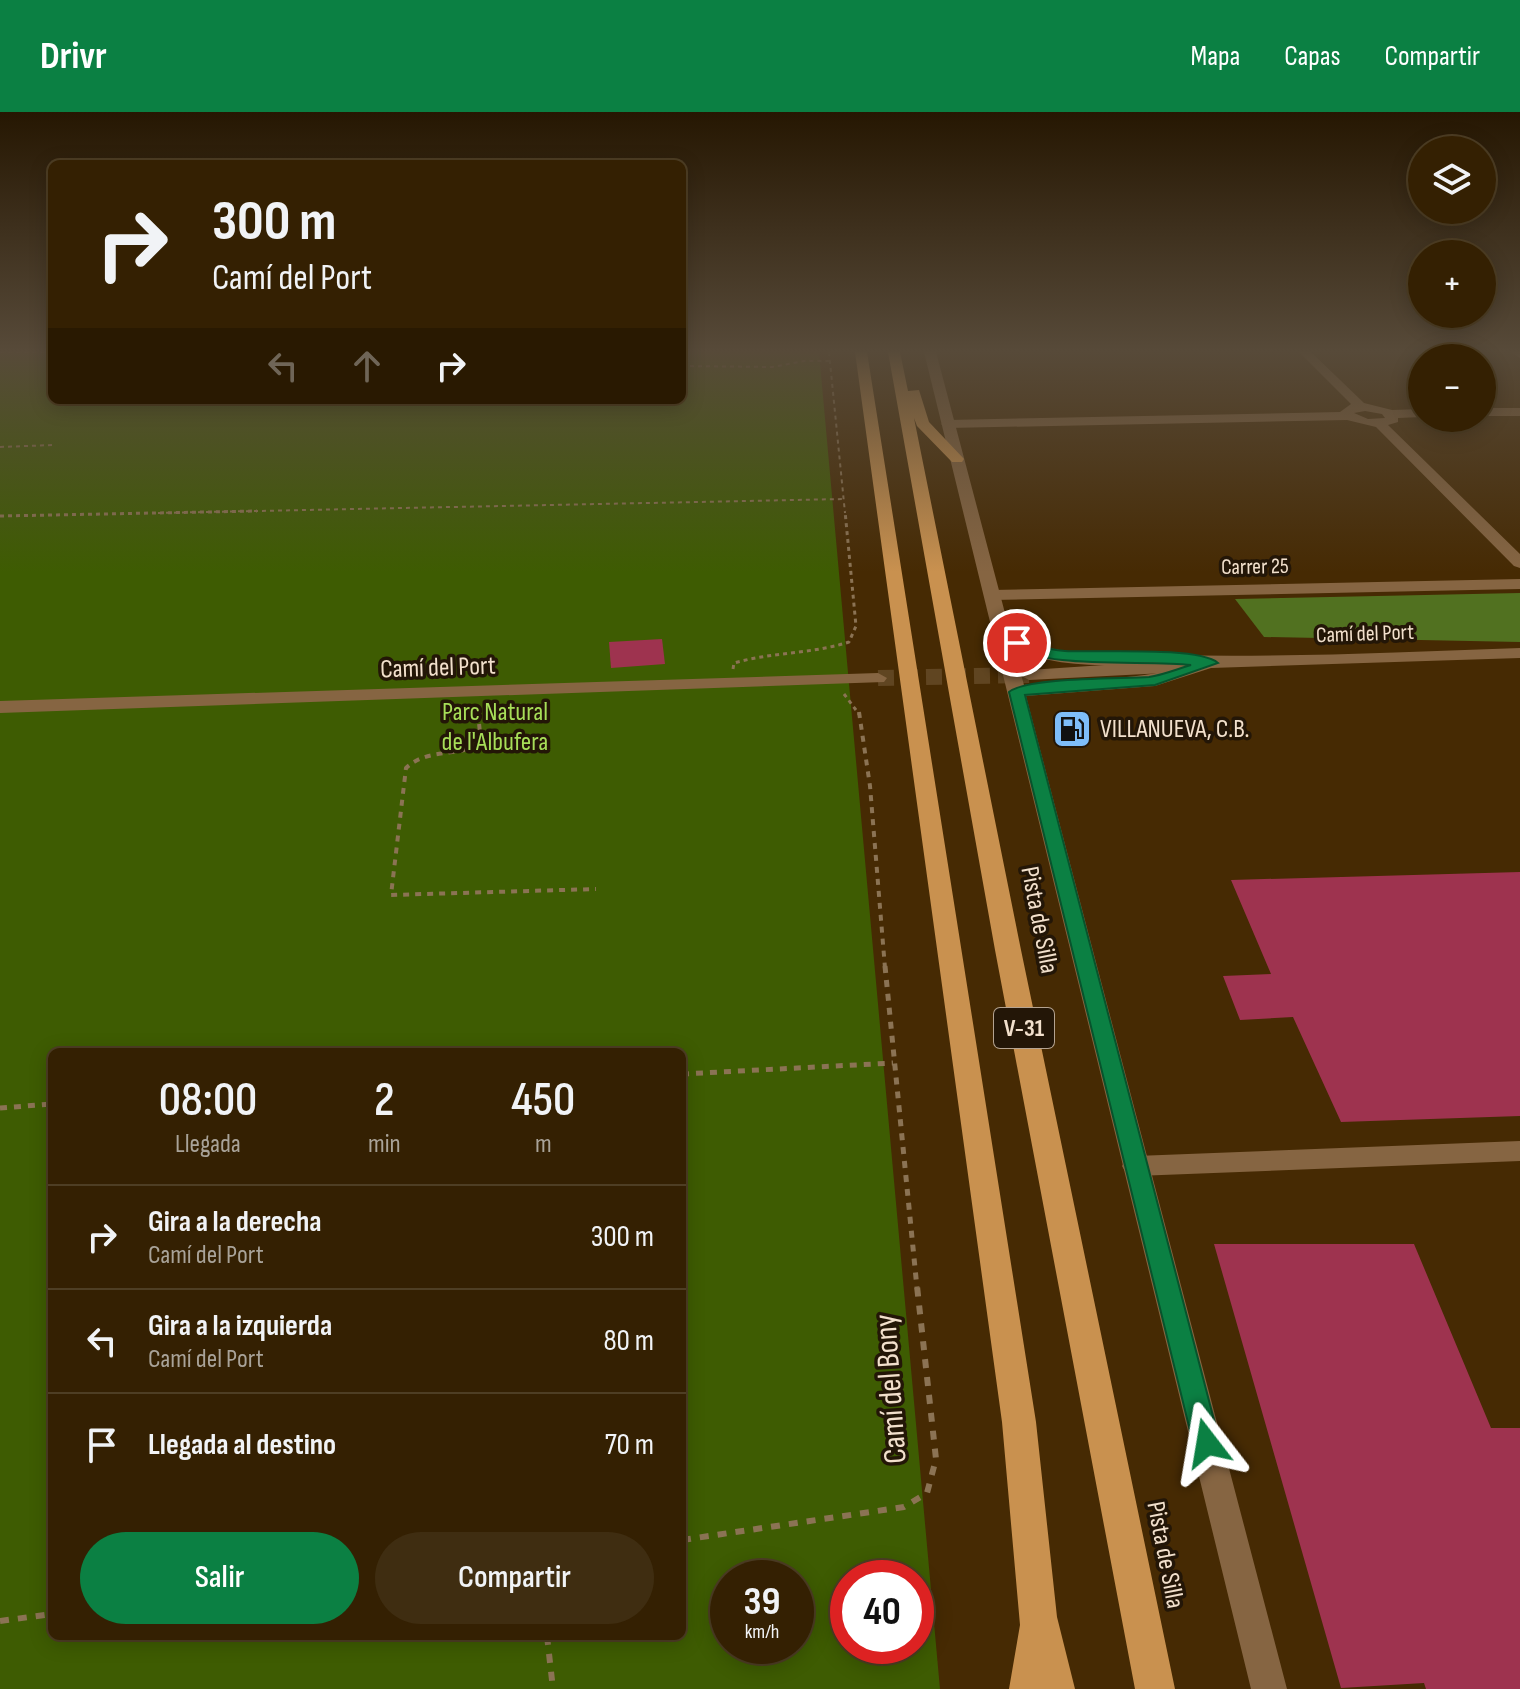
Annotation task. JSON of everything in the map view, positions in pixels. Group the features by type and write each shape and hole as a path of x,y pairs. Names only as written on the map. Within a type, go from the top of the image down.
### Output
{"highway":[{"name":"V-31","path":"856,426 1019,1422 1038,1617 1055,1689"},
{"name":"Pista de Silla","path":"909,426 1008,950 1155,1689"},
{"path":"925,426 957,459"},
{"path":"1029,1689 1038,1617"}],"street":[{"path":"948,426 1002,635 1023,683 1136,1166 1269,1689"},
{"path":"1392,426 1520,563"},
{"name":"Carrer 25","path":"992,595 1520,584"},
{"name":"Camí del Port","path":"1002,635 1032,651 1063,656 1170,658 1211,663 1520,653"},
{"name":"Camí del Port","path":"1023,683 1054,686 1155,681 1211,663"},
{"name":"Camí del Port","path":"0,707 878,678"},
{"path":"1136,1166 1520,1151"}],"path":[{"path":"731,685 734,663 760,654 827,651 849,642 856,626 844,499 845,426"},
{"path":"0,447 54,445"},
{"path":"0,516 844,499"},
{"name":"Camí del Bony","path":"686,1539 904,1507 927,1493 936,1459 893,1063 870,786 859,712 844,694 834,692"},
{"path":"481,693 477,713 483,737 481,744 461,752 422,756 412,760 406,768 391,895 596,889"},
{"path":"686,1074 893,1063"},
{"path":"0,1108 48,1104"},
{"path":"0,1621 48,1615"},
{"path":"547,1640 553,1689"}],"green space":[{"name":"Parc Natural de l'Albufera","path":"0,426 826,426 928,1560 830,1560 830,1664 934,1664 934,1623 940,1689 0,1689"},
{"path":"1520,593 1520,642 1264,637 1235,599"}],"building":[{"path":"662,639 665,664 611,668 609,642"},
{"path":"1520,872 1520,1116 1341,1122 1293,1017 1240,1020 1223,976 1271,974 1231,880"},
{"path":"1214,1244 1414,1244 1491,1428 1520,1428 1520,1689 1426,1689 1424,1683 1341,1688"}],"tunnel":[{"path":"878,678 1029,675"}],"place":[{"name":"VILLANUEVA, C.B.","path":"1072,729"}],"route":[{"path":"1017,643 1032,651 1063,656 1170,658 1211,663 1155,681 1054,686 1016,692 1207,1443"}]}
